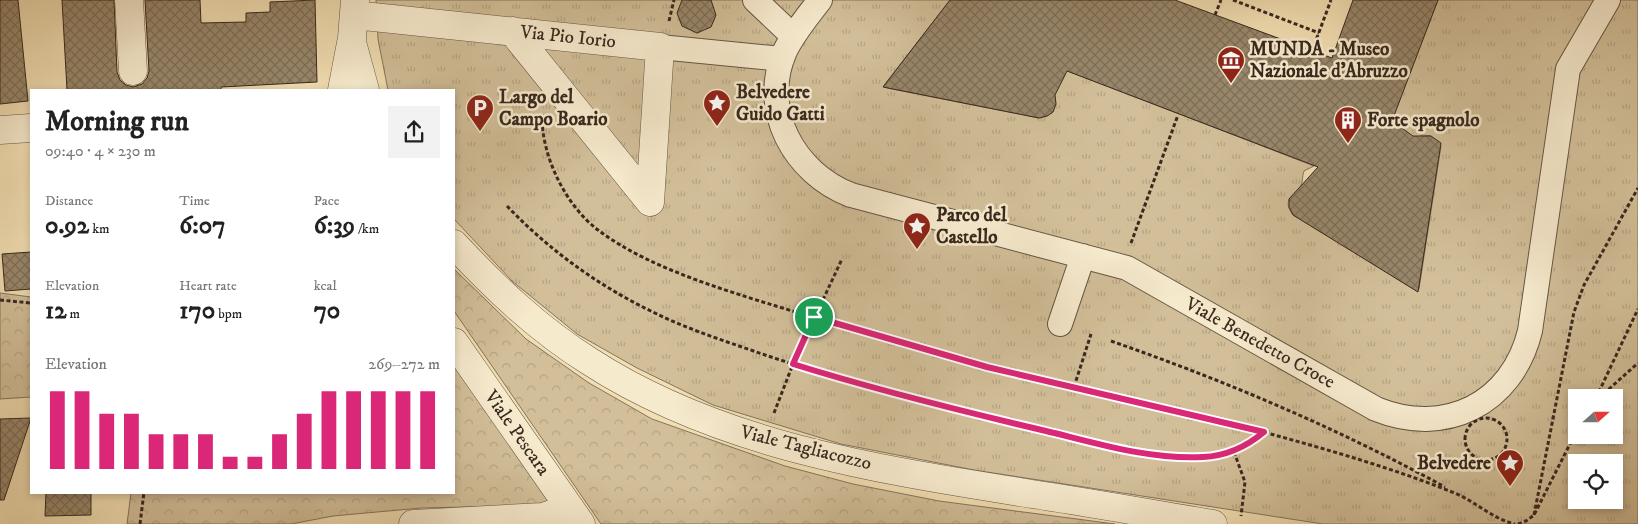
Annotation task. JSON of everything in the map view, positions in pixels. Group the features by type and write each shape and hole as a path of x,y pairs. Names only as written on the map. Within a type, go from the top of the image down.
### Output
{"street":[{"path":"129,0 133,71"},
{"path":"755,0 793,36"},
{"name":"Viale Benedetto Croce","path":"820,0 793,36 782,59 777,97 784,132 802,162 829,185 851,195 1127,268 1387,413 1412,419 1449,417 1472,408 1493,394 1517,366 1527,343 1568,69 1608,0"},
{"path":"342,89 354,17"},
{"path":"354,17 365,89"},
{"name":"Via Pio Iorio","path":"354,17 782,59"},
{"path":"512,31 650,202 660,47"},
{"path":"0,130 30,128"},
{"name":"Viale Tagliacozzo","path":"455,245 528,317 590,362 680,410 764,439 907,473 1213,524"},
{"path":"1060,324 1083,256"},
{"name":"Viale Pescara","path":"455,343 575,516"},
{"path":"413,524 575,516"}],"path":[{"path":"1216,15 1221,0"},
{"path":"1233,0 1319,33"},
{"path":"1312,51 1331,0"},
{"path":"542,107 545,140 560,182 576,208 598,230 630,250 669,268 748,298 987,367 1264,432 1377,465 1454,492"},
{"path":"1132,240 1178,115"},
{"path":"1534,515 1574,312 1584,285 1638,188"},
{"path":"507,206 550,247 575,266 624,296 657,314 696,330 793,364 967,412 1108,445 1178,457 1203,458 1234,452 1264,432"},
{"path":"764,439 793,364 842,258"},
{"path":"0,300 30,303"},
{"path":"1601,389 1638,309"},
{"path":"1074,387 1091,334"},
{"path":"1111,341 1214,379 1286,409 1401,463 1506,522 1517,524 1526,521 1534,515 1570,444"},
{"path":"1608,389 1638,363"},
{"path":"1491,418 1503,425 1507,432 1507,446 1499,457 1492,460 1478,459 1468,450 1465,444 1467,430 1477,420 1491,418"},
{"path":"1234,452 1245,482 1240,524"},
{"path":"140,524 144,494"}],"green space":[{"name":"Parco del Castello","path":"376,0 950,0 885,84 887,88 1039,118 1053,112 1051,91 1060,68 1314,166 1304,171 1301,186 1289,199 1288,206 1293,215 1416,290 1419,289 1441,146 1431,136 1423,135 1413,139 1406,131 1397,127 1387,132 1438,0 1638,0 1638,524 1323,524 974,470 841,444 713,405 637,368 577,334 512,281 455,220 455,89 388,89 378,39"},
{"path":"455,270 526,339 589,383 652,419 785,466 853,484 939,501 1115,524 601,524 455,312"},
{"path":"0,293 30,297 30,397 0,399"},
{"path":"455,367 551,505 421,508 333,516 291,524 127,524 131,494 455,494"}],"building":[{"path":"0,0 18,0 28,101 0,104"},
{"path":"62,0 114,0 117,72 120,80 126,85 133,87 142,84 147,78 149,71 145,0 200,0 201,23 246,22 246,13 270,12 270,2 315,0 317,82 221,87 221,89 67,89"},
{"path":"682,0 711,0 716,15 711,27 697,33 682,26 677,13"},
{"name":"Forte spagnolo","path":"950,0 1175,0 1332,58 1353,0 1438,0 1392,121 1413,136 1431,136 1441,143 1418,292 1293,215 1289,207 1289,199 1318,167 1067,71 1055,95 1056,104 1053,112 1039,118 883,87"},
{"path":"30,252 30,289 5,291 2,254"},
{"path":"30,418 4,500 0,500 0,419"},
{"path":"46,494 91,494 91,515 45,516"}],"place":[{"name":"MUNDA - Museo Nazionale d’Abruzzo","path":"1231,84"},
{"name":"Belvedere Guido Gatti","path":"717,127"},
{"name":"Largo del Campo Boario","path":"480,132"},
{"name":"Forte spagnolo","path":"1348,144"},
{"name":"Parco del Castello","path":"917,250"},
{"name":"Belvedere","path":"1510,487"}],"route":[{"path":"814,317 987,367 1264,432 1234,452 1219,456 1203,458 1169,456 1061,435 884,391 793,364 814,317"}]}
